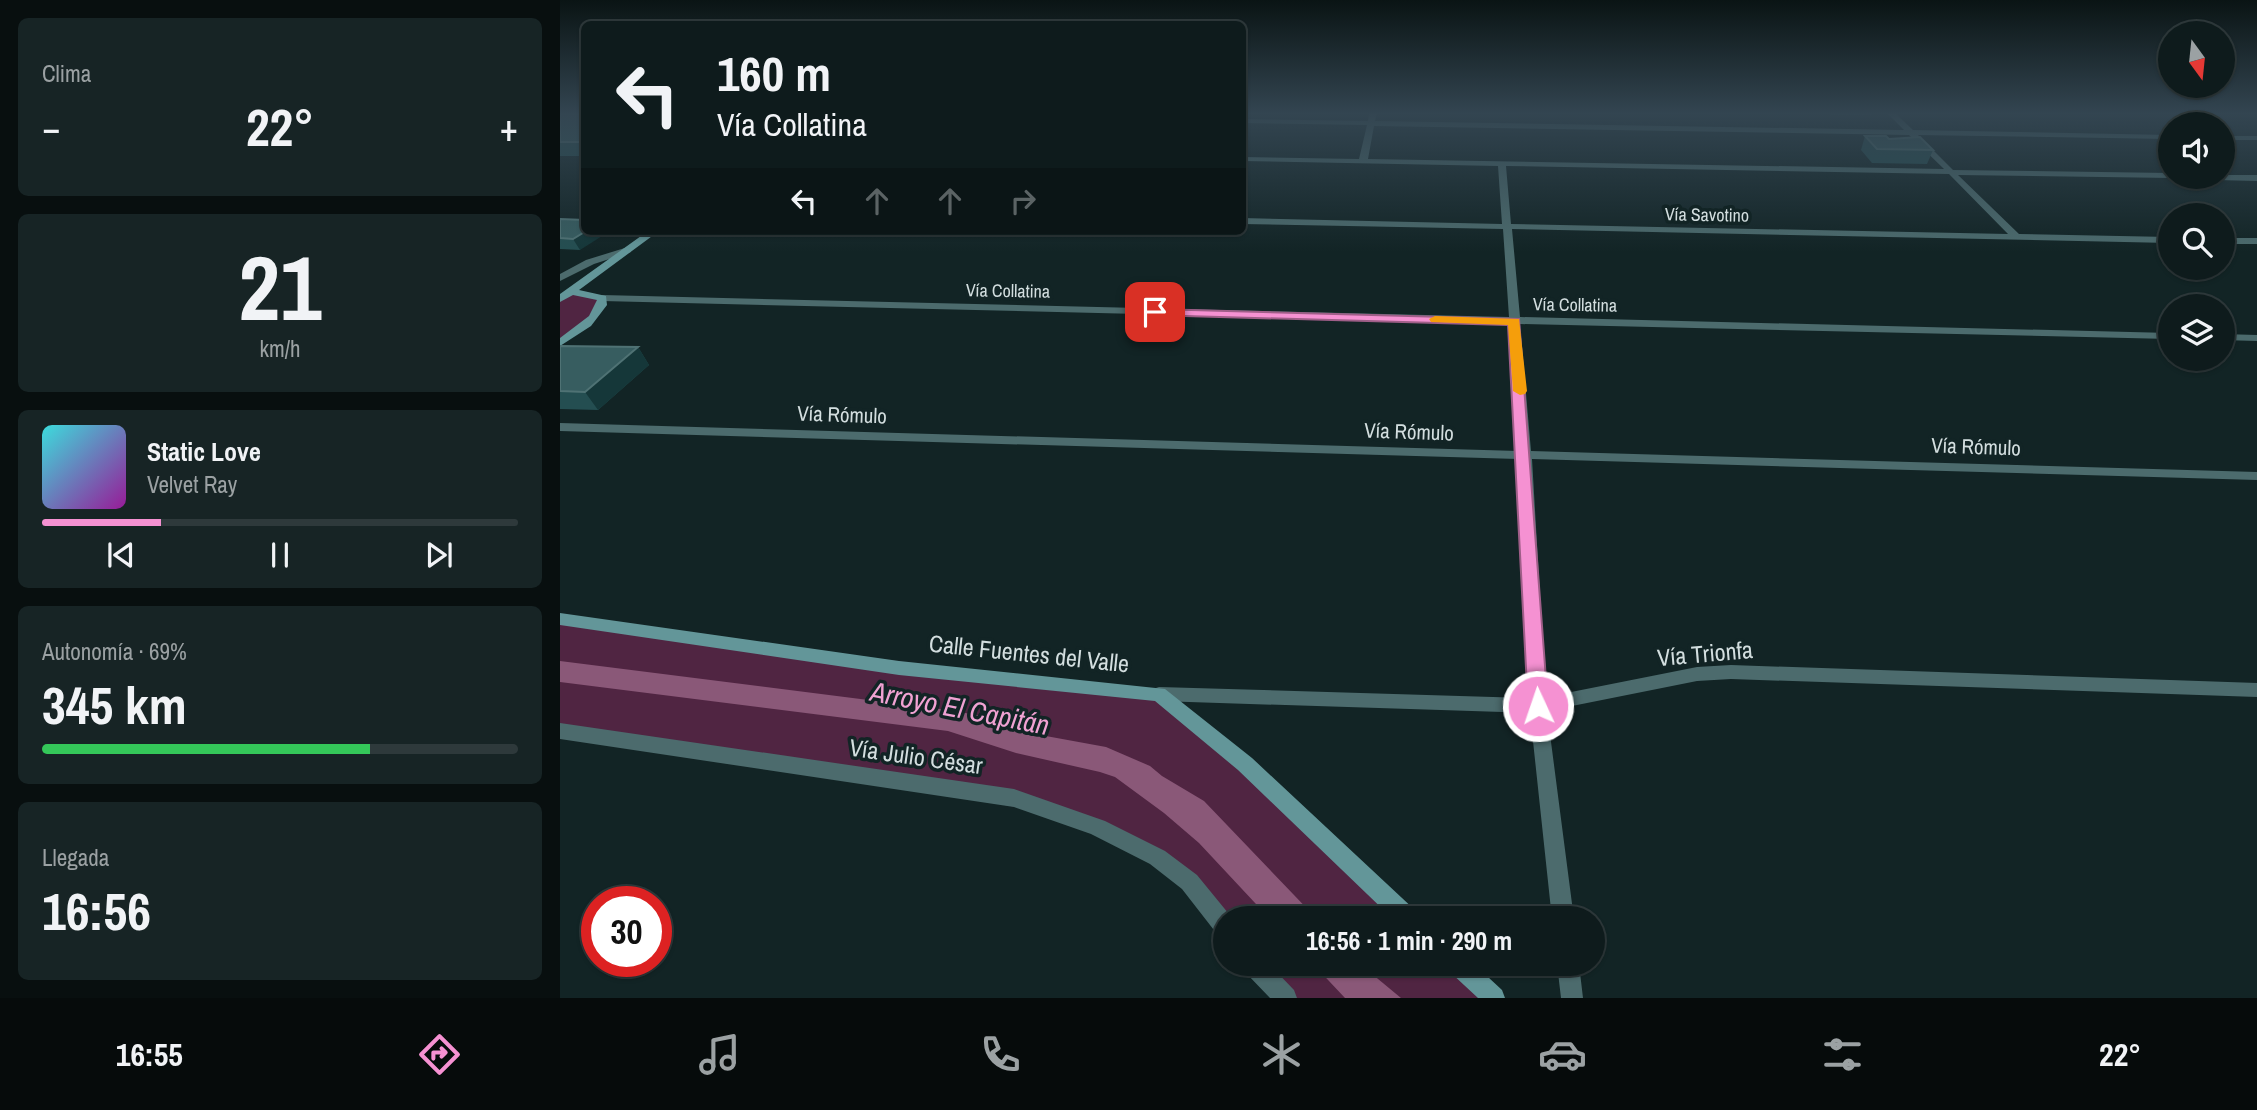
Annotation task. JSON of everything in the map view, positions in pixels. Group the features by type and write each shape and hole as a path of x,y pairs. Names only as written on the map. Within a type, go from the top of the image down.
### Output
{"street":[{"path":"1277,160 2158,176"},
{"path":"1938,160 2018,238"},
{"path":"1502,163 1525,456 1538,706 1561,906"},
{"path":"2235,177 2257,178"},
{"name":"Vía Savotino","path":"1246,221 2158,240"},
{"path":"560,299 649,235"},
{"path":"2235,241 2257,242"},
{"path":"560,278 590,262 628,250"},
{"path":"560,343 598,313 603,304 602,298 570,291"},
{"name":"Vía Collatina","path":"602,298 2158,336"},
{"path":"2235,337 2257,338"},
{"name":"Vía Rómulo","path":"560,427 2257,476"},
{"name":"Calle Fuentes del Valle","path":"560,619 899,668 1159,694"},
{"name":"Vía Trionfa","path":"1159,694 1538,706 1697,674 1731,672 2257,690"},
{"path":"1159,694 1245,764 1395,906"},
{"name":"Vía Julio César","path":"560,731 1014,798 1077,817 1134,843 1178,871 1213,912"},
{"path":"1265,976 1286,998"},
{"path":"1471,976 1494,998"},
{"path":"1569,976 1572,998"}],"shaded area":[{"path":"570,291 602,298 599,312 560,344 560,299"},
{"path":"560,619 1159,694 1395,906 1213,907 1178,871 1077,817 560,731"},
{"path":"560,661 955,711 991,718 1024,732 1106,747 1150,766 1204,801 1305,906 1258,906 1199,843 1164,813 1115,777 1100,772 1016,753 948,731 560,682"},
{"path":"1265,976 1471,976 1494,998 1286,998"},
{"path":"1324,976 1374,976 1401,998 1345,998"}],"building":[{"path":"560,219 581,220 581,234 573,239 560,238"},
{"path":"560,346 638,347 585,392 560,391"}],"slow traffic":[{"path":"1435,319 1514,321 1520,391"}],"route":[{"path":"1155,312 1514,321 1525,456 1538,706"}],"water label":[{"name":"Arroyo El Capitán","path":"960,708"}]}
